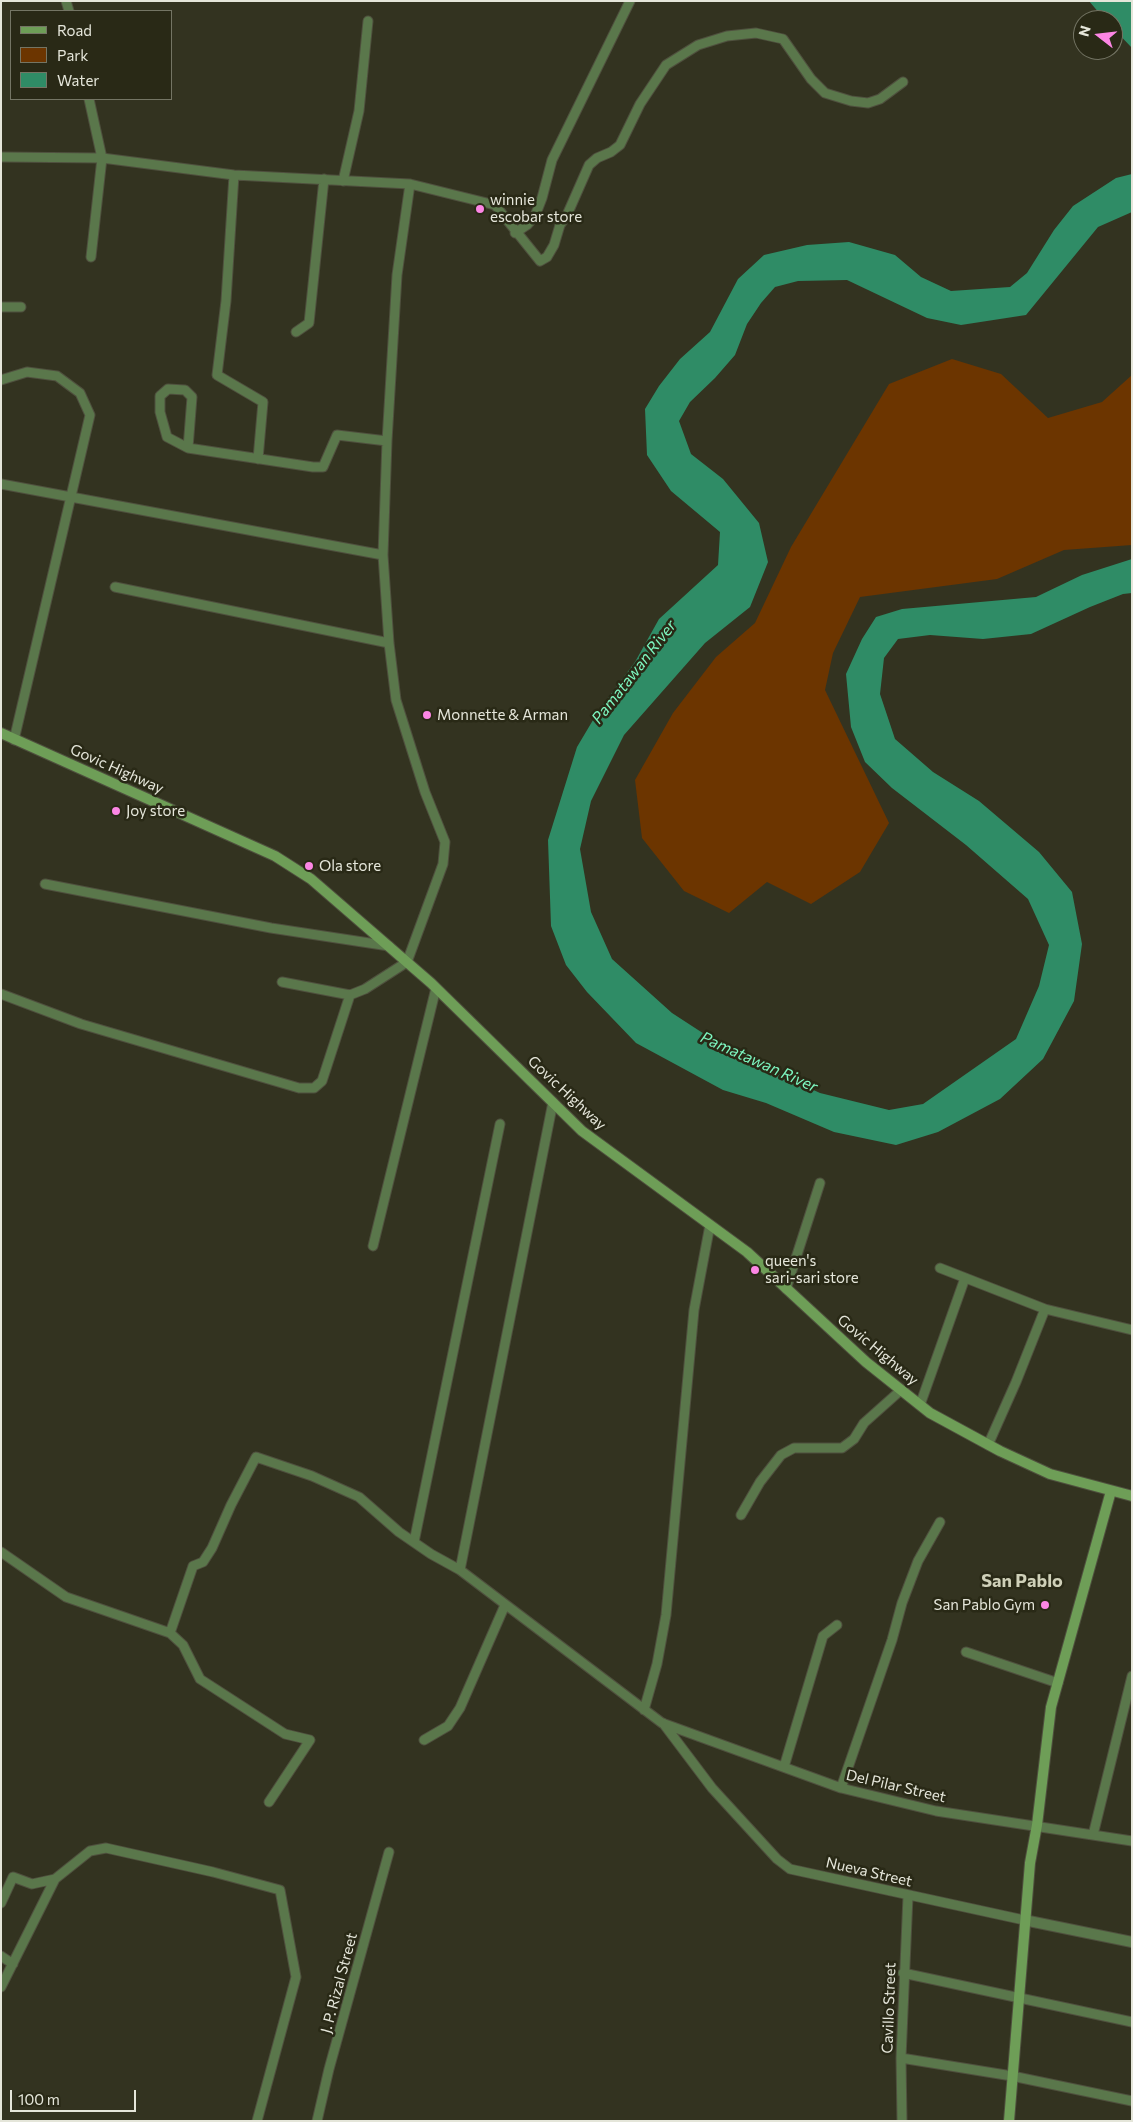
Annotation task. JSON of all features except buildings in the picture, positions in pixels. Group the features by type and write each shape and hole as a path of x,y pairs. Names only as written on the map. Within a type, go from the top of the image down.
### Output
{"main road":[{"name":"Govic Highway","path":"1,733 275,856 311,879 436,988 582,1131 747,1252 866,1362 930,1413 1050,1474 1132,1496"},
{"path":"1009,2121 1024,1920 1051,1707 1111,1491"}],"street":[{"path":"515,233 534,216 542,198 552,160 630,1"},
{"path":"343,181 359,111 368,21"},
{"path":"1,157 102,158 234,175 410,184 495,205 507,218 515,233 540,262 547,256 554,245 560,224 567,215 589,165 597,158 611,152 620,145 640,104 666,65 698,45 727,36 756,33 783,39 811,79 825,93 852,101 868,103 880,99 903,82"},
{"path":"89,100 102,158 91,257"},
{"path":"234,175 226,301 217,375 263,402 258,458"},
{"path":"296,332 309,324 324,179"},
{"path":"282,982 350,995 365,989 407,962 443,864 445,842 426,792 396,700 389,643 383,555 387,441 398,275 410,184"},
{"path":"1,307 21,307"},
{"path":"1,380 27,372 57,376 80,393 90,415 14,740"},
{"path":"188,448 192,397 185,390 168,389 160,396 160,412 167,437 188,448 323,467 337,435 387,441"},
{"path":"1,484 383,555"},
{"path":"115,587 389,643"},
{"path":"45,884 271,928 388,946"},
{"path":"373,1246 436,988"},
{"path":"1,994 81,1024 299,1088 314,1088 322,1081 350,995"},
{"path":"460,1570 553,1102"},
{"path":"414,1542 500,1124"},
{"path":"786,1289 820,1183"},
{"path":"644,1710 657,1664 666,1615 694,1310 710,1225"},
{"path":"940,1268 1045,1309 1132,1330"},
{"path":"920,1405 965,1278"},
{"path":"988,1444 1016,1382 1045,1309"},
{"path":"741,1515 760,1482 782,1455 794,1448 842,1448 854,1439 864,1423 901,1390"},
{"path":"170,1633 193,1566 203,1562 212,1548 230,1505 256,1457 312,1476 358,1497 414,1542 460,1570 662,1723"},
{"path":"841,1788 892,1640 902,1603 918,1561 940,1522"},
{"path":"1,1552 66,1597 170,1633 183,1645 200,1679 279,1730 310,1740 268,1802"},
{"path":"424,1740 448,1726 460,1708 505,1604"},
{"path":"784,1767 823,1636 837,1625"},
{"path":"966,1652 1058,1683"},
{"path":"1093,1835 1132,1676"},
{"name":"Del Pilar Street","path":"662,1723 841,1788 936,1810 1132,1841"},
{"name":"Nueva Street","path":"662,1723 712,1788 777,1859 790,1869 908,1896 1132,1942"},
{"path":"1,1902 12,1877 32,1884 55,1879 90,1852 106,1848 213,1872 280,1890 296,1977 257,2121"},
{"name":"J. P. Rizal Street","path":"317,2121 329,2069 389,1852"},
{"path":"1,1986 55,1879"},
{"name":"Cavillo Street","path":"902,2121 901,2058 908,1896"},
{"path":"1,1956 13,1964"},
{"path":"904,1973 1132,2022"},
{"path":"901,2058 1012,2076 1132,2101"}],"green space":[{"path":"952,359 1001,374 1048,418 1102,402 1132,375 1132,545 1064,550 997,579 860,597 833,653 825,690 889,823 860,872 811,904 767,882 729,913 684,891 642,838 635,780 673,713 716,657 755,623 791,547 889,384"}],"water":[{"path":"1089,1 1132,1 1132,48 1123,39 1123,10 1097,10"},
{"name":"Pamatawan River","path":"1132,174 1132,212 1098,227 1026,315 961,325 927,318 847,280 798,281 775,287 761,303 747,324 735,355 690,402 679,421 691,454 723,479 759,523 768,562 750,607 705,643 624,735 591,801 580,849 591,912 612,959 672,1013 735,1054 820,1093 889,1110 923,1104 1016,1039 1039,986 1049,945 1028,899 966,845 892,788 865,762 851,727 846,674 862,639 876,617 902,609 1036,597 1082,575 1132,559 1132,593 1123,594 1090,607 1031,634 983,639 930,635 898,639 884,658 880,694 895,739 933,772 979,801 1039,852 1072,892 1082,944 1074,1001 1043,1059 1000,1099 938,1132 896,1145 834,1132 766,1103 723,1090 636,1043 587,992 566,965 551,926 548,840 577,747 599,710 635,662 659,619 718,565 720,532 671,491 647,455 645,409 659,386 680,359 710,332 738,279 764,255 807,245 849,242 895,255 921,277 951,291 1010,287 1027,273 1054,230 1073,206 1116,178"}],"place":[{"name":"winnie escobar store","path":"480,209"},
{"name":"Monnette & Arman","path":"427,715"},
{"name":"Joy store","path":"116,811"},
{"name":"Ola store","path":"309,866"},
{"name":"queen's sari-sari store","path":"755,1270"},
{"name":"San Pablo Gym","path":"1045,1605"}],"district":[{"name":"San Pablo","path":"1022,1581"}]}
